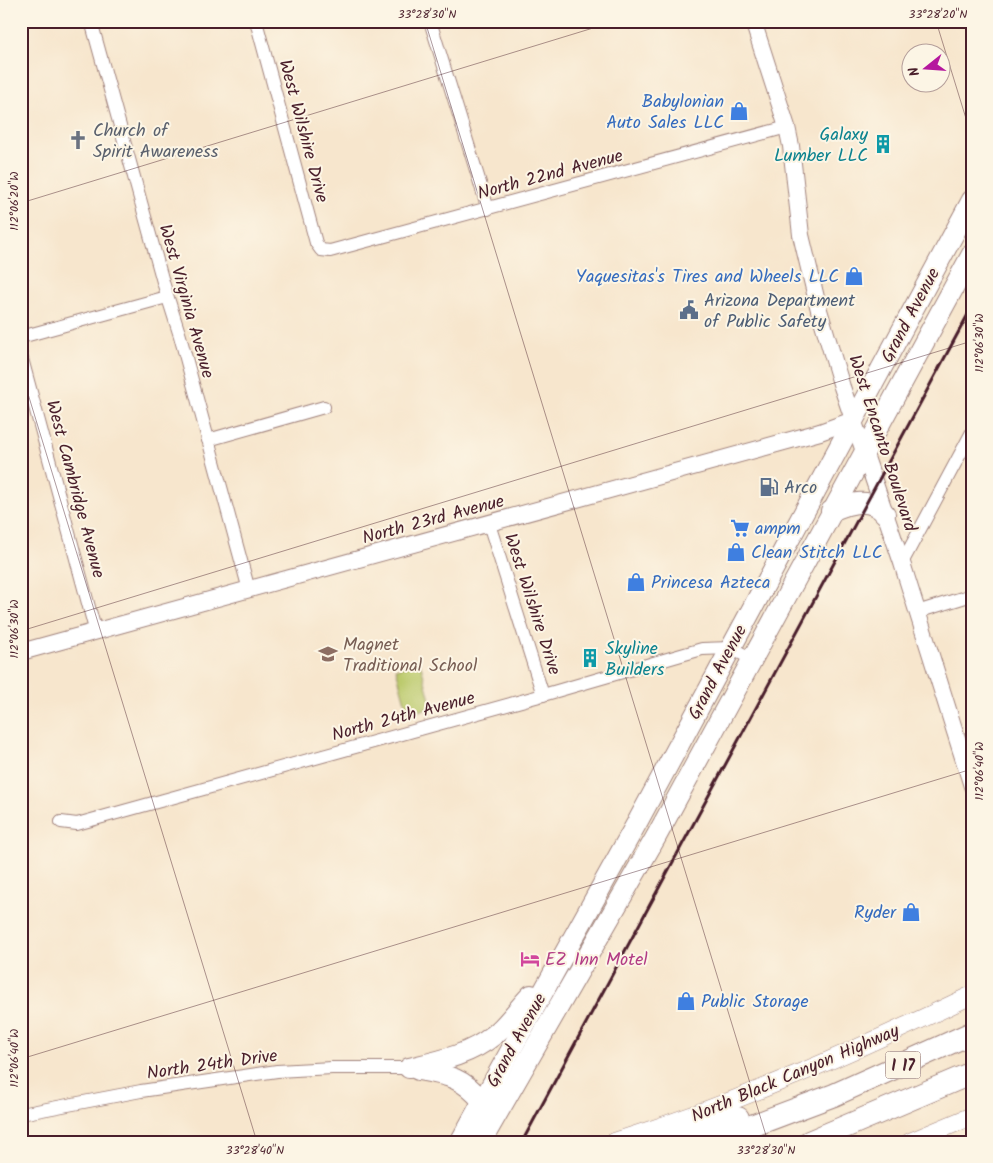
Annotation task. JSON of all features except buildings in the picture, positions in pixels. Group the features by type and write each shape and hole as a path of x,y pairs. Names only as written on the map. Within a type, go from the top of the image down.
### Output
{"highway":[{"name":"I 17","path":"709,1142 834,1095 972,1033"},
{"path":"750,1142 869,1094 972,1047"},
{"name":"I 17","path":"809,1142 972,1073"},
{"path":"645,1142 834,1095"},
{"path":"824,1142 886,1110"}],"main road":[{"name":"Grand Avenue","path":"460,1142 639,819 972,200"},
{"name":"Grand Avenue","path":"481,1142 522,1068 596,943 972,254"},
{"path":"832,511 846,505 866,502 874,504 885,514"},
{"path":"409,1068 449,1058 481,1044 504,1025 553,972"},
{"name":"North Black Canyon Highway","path":"614,1142 704,1112 796,1076 972,995"},
{"path":"409,1068 446,1075 460,1080 469,1086 482,1101"},
{"path":"910,1142 972,1116"}],"street":[{"name":"West Virginia Avenue","path":"91,21 249,590"},
{"name":"West Wilshire Drive","path":"256,21 316,243 321,250"},
{"path":"430,21 488,209"},
{"name":"West Encanto Boulevard","path":"753,21 786,127 806,259 853,420 902,563 972,786"},
{"name":"North 22nd Avenue","path":"321,250 330,251 786,127"},
{"path":"21,337 167,297"},
{"name":"West Cambridge Avenue","path":"21,355 96,633"},
{"path":"208,440 324,407"},
{"name":"North 23rd Avenue","path":"21,652 96,633 820,432 853,420"},
{"path":"902,563 972,432"},
{"name":"West Wilshire Drive","path":"489,524 543,695"},
{"path":"917,612 972,595"},
{"name":"North 24th Avenue","path":"61,822 77,824 543,695 702,648 730,648 753,658"},
{"name":"North 24th Drive","path":"21,1114 141,1091 277,1071 332,1068 409,1068"}],"green space":[{"path":"420,662 432,707 408,714 396,669"}],"railway":[{"path":"522,1142 972,307"}],"place":[{"name":"Babylonian Auto Sales LLC","path":"739,111"},
{"name":"Church of Spirit Awareness","path":"78,140"},
{"name":"Galaxy Lumber LLC","path":"883,144"},
{"name":"Yaquesitas's Tires and Wheels LLC","path":"854,276"},
{"name":"Arizona Department of Public Safety","path":"689,310"},
{"name":"Arco","path":"769,487"},
{"name":"ampm","path":"740,528"},
{"name":"Clean Stitch LLC","path":"736,552"},
{"name":"Princesa Azteca","path":"636,582"},
{"name":"Magnet Traditional School","path":"328,654"},
{"name":"Skyline Builders","path":"590,658"},
{"name":"Ryder","path":"911,912"},
{"name":"EZ Inn Motel","path":"530,959"},
{"name":"Public Storage","path":"686,1001"}]}
